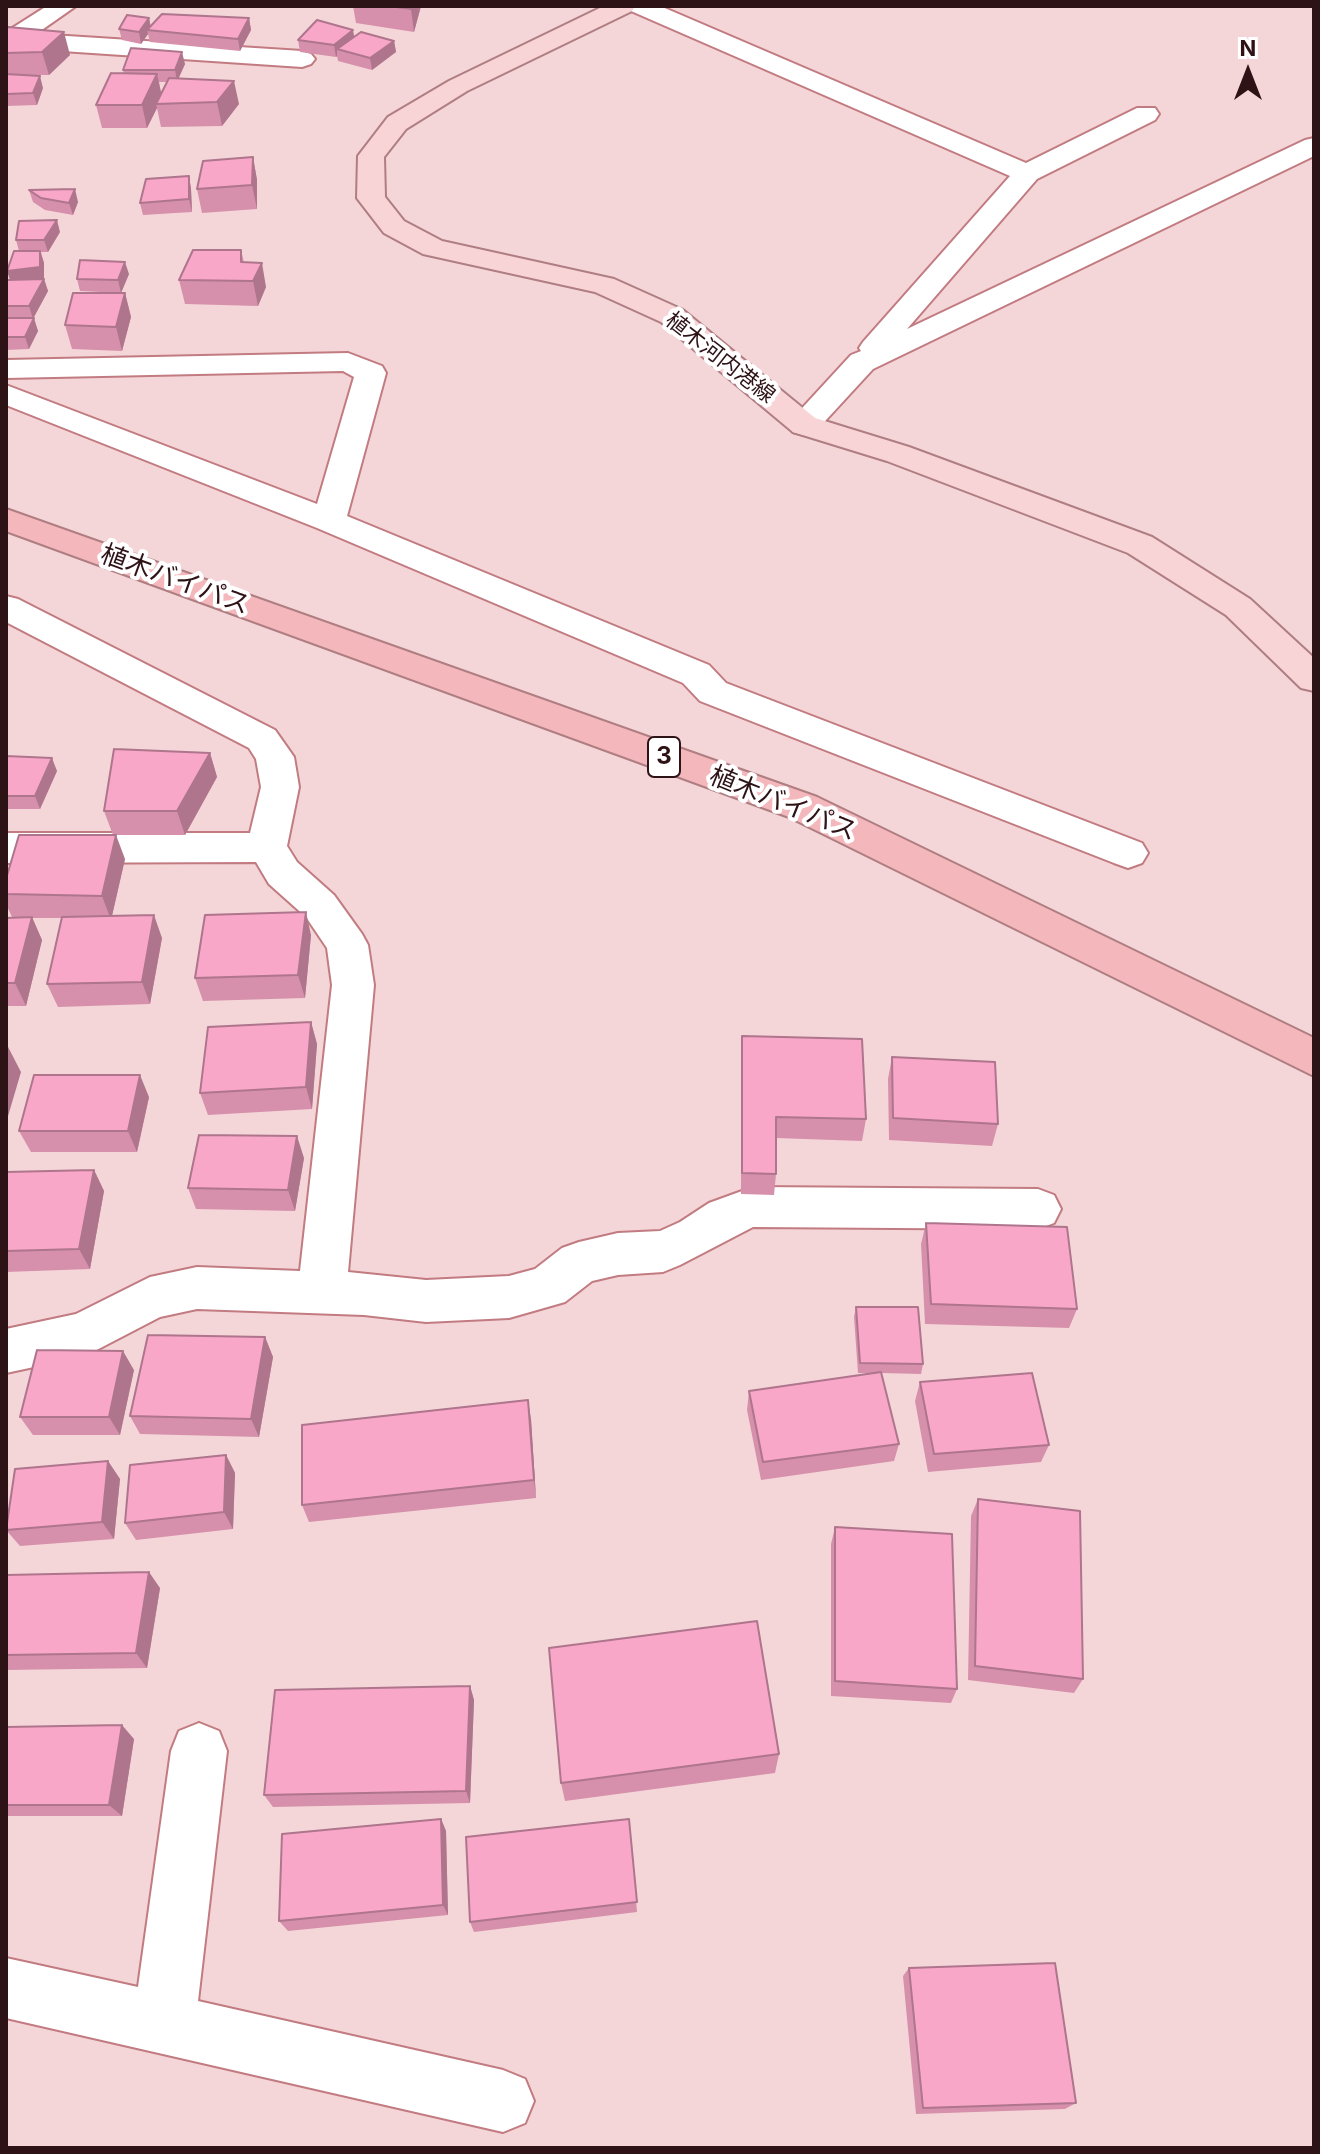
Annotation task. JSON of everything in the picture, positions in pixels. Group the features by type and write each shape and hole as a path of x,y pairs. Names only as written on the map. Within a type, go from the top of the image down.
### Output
{"highway":[{"name":"植木バイパス","path":"6,519 803,807 1306,1053"}],"main road":[{"name":"植木河内港線","path":"623,6 458,86 397,123 371,156 371,198 394,227 433,248 604,285 672,316 804,425 898,454 1140,545 1238,607 1314,679"}],"street":[{"path":"8,42 64,6"},
{"path":"640,6 1027,173"},
{"path":"8,42 302,59"},
{"path":"804,425 1027,173 1146,114"},
{"path":"862,362 1314,146"},
{"path":"6,369 348,362 371,373 329,521"},
{"path":"6,394 329,521 696,674 713,692 1128,853"},
{"path":"6,607 262,739 275,757 280,787 267,847 283,873 320,906 347,945 353,985 322,1293"},
{"path":"6,848 267,847"},
{"path":"6,1351 85,1334 150,1298 197,1288 426,1301 509,1297 548,1287 579,1263 618,1254 663,1251 697,1236 725,1217 753,1207 1038,1209"},
{"path":"164,2025 199,1751"},
{"path":"6,1988 503,2101"}],"building":[{"path":"162,14 249,18 238,39 147,30"},
{"path":"127,15 149,18 139,32 119,29"},
{"path":"317,20 353,30 334,45 298,40"},
{"path":"8,27 64,32 42,52 6,53"},
{"path":"361,32 394,41 370,58 337,49"},
{"path":"131,48 182,52 175,70 123,70"},
{"path":"111,73 157,74 142,105 96,105"},
{"path":"6,74 40,76 33,93 6,94"},
{"path":"169,78 234,81 217,102 156,104"},
{"path":"253,157 252,185 197,189 203,161"},
{"path":"189,176 189,199 140,203 146,179"},
{"path":"75,189 69,203 41,198 29,190"},
{"path":"57,220 44,240 16,240 19,221"},
{"path":"193,250 241,250 241,262 262,263 253,281 179,280"},
{"path":"14,251 40,251 40,267 7,271"},
{"path":"80,260 125,262 118,280 77,279"},
{"path":"44,279 29,306 6,306 7,280"},
{"path":"73,293 125,293 116,327 65,325"},
{"path":"6,318 34,318 25,337 6,337"},
{"path":"114,749 210,753 177,811 104,811"},
{"path":"6,756 52,758 35,796 6,796"},
{"path":"19,835 116,835 102,896 6,894 6,879"},
{"path":"306,912 298,975 195,978 205,915"},
{"path":"154,915 142,982 47,984 62,917"},
{"path":"32,917 15,983 6,983 6,918"},
{"path":"311,1022 306,1087 200,1093 208,1027"},
{"path":"742,1036 862,1039 866,1119 776,1117 776,1174 742,1173"},
{"path":"892,1057 995,1062 998,1124 893,1118"},
{"path":"34,1075 140,1075 128,1131 19,1131"},
{"path":"199,1135 297,1136 288,1190 188,1188"},
{"path":"94,1170 79,1249 6,1251 6,1172"},
{"path":"926,1223 1067,1227 1077,1309 931,1304"},
{"path":"856,1307 918,1307 923,1364 860,1363"},
{"path":"148,1335 265,1337 251,1419 130,1416"},
{"path":"37,1350 123,1351 109,1417 20,1417"},
{"path":"881,1372 899,1444 763,1462 749,1391"},
{"path":"1032,1373 1049,1445 934,1454 920,1382"},
{"path":"528,1400 534,1480 302,1505 302,1425"},
{"path":"226,1455 224,1512 125,1523 130,1465"},
{"path":"108,1461 102,1522 6,1530 15,1469"},
{"path":"978,1499 1080,1511 1083,1679 975,1666"},
{"path":"835,1527 952,1534 957,1689 835,1681"},
{"path":"149,1572 136,1653 6,1655 6,1575"},
{"path":"757,1621 779,1754 561,1783 549,1648"},
{"path":"470,1686 466,1791 264,1795 275,1690"},
{"path":"122,1725 109,1805 6,1805 6,1727"},
{"path":"441,1819 443,1905 279,1921 282,1834"},
{"path":"629,1819 637,1902 470,1922 466,1837"},
{"path":"1055,1963 1076,2103 923,2108 909,1968"}]}
